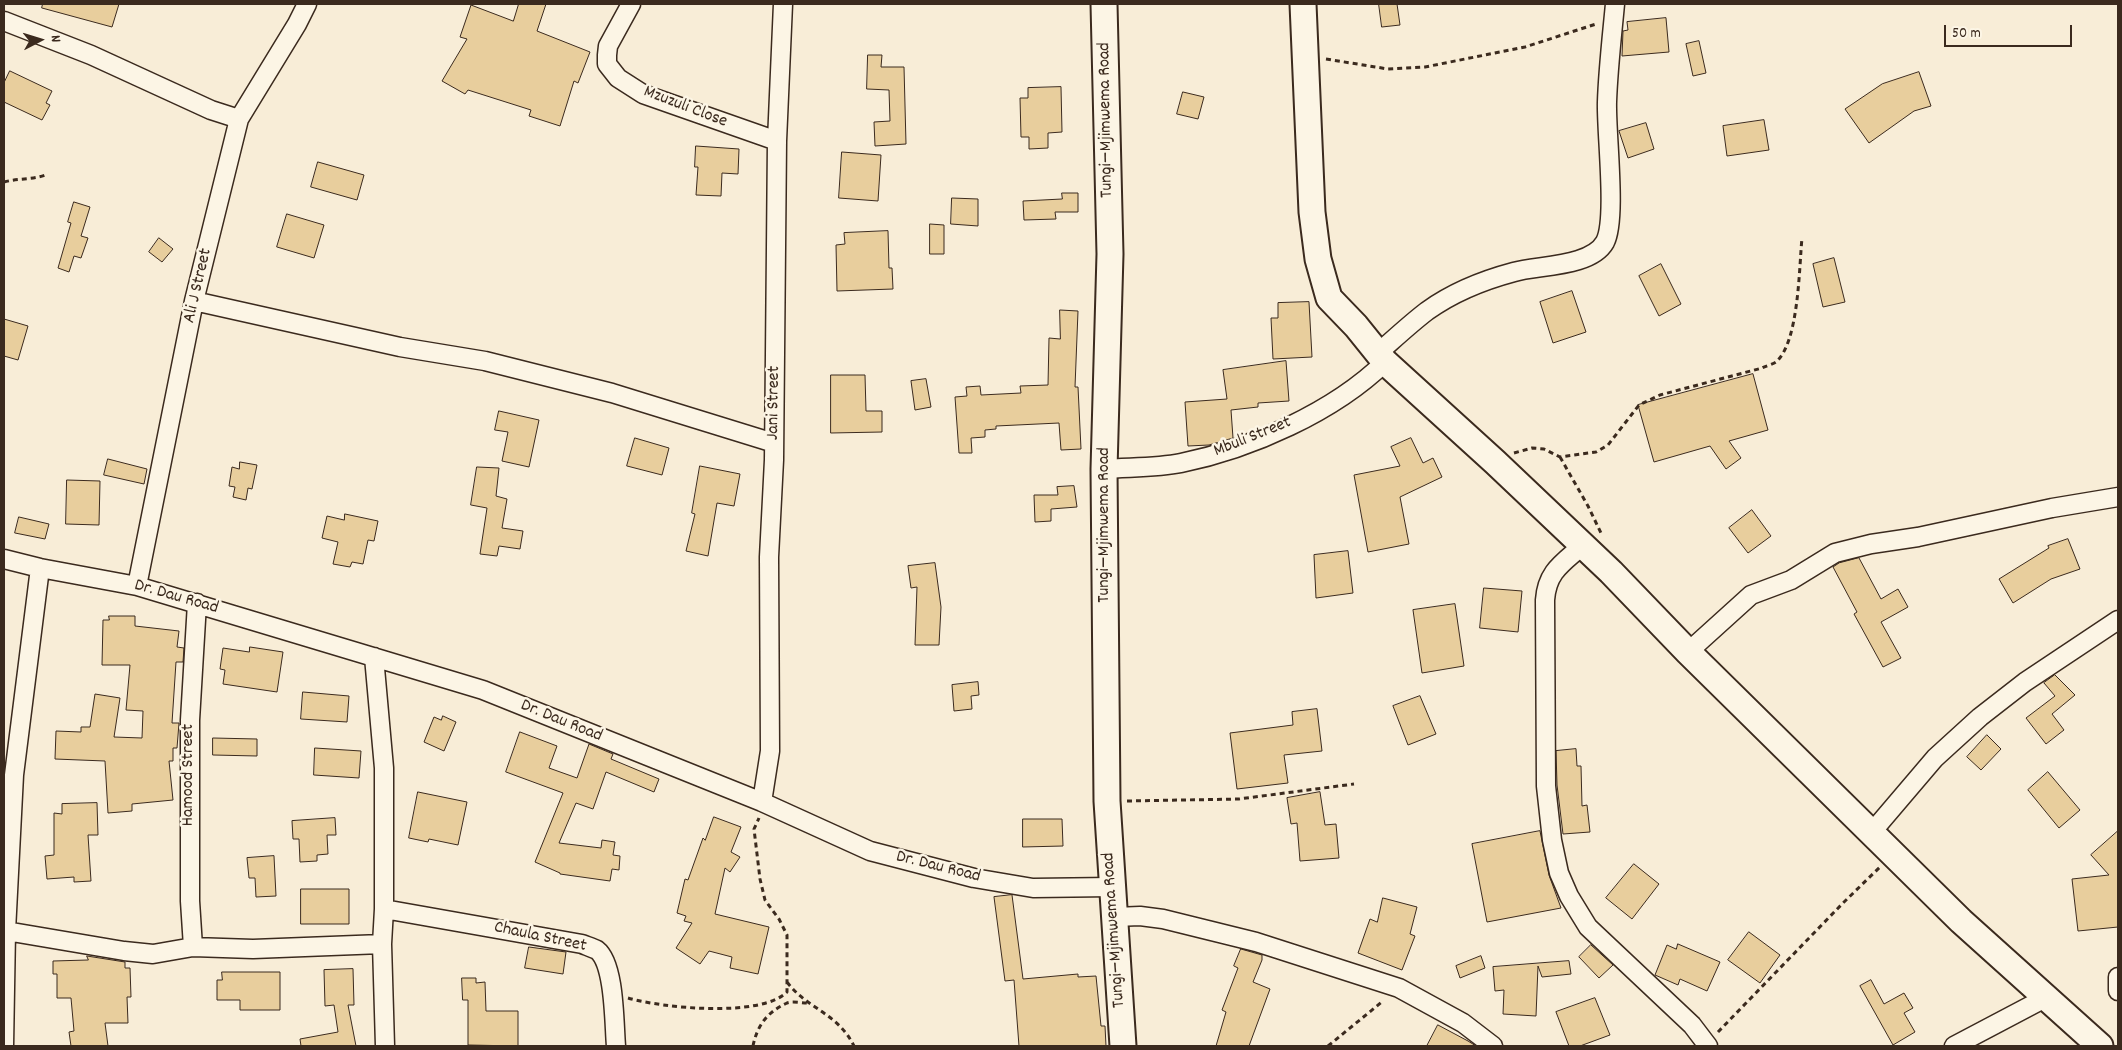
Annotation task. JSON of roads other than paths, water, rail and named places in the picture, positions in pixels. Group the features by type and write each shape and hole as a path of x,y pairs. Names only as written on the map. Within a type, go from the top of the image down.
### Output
{"street":[{"name":"Ali J Street","path":"137,586 194,301 239,119 297,24 307,4"},
{"name":"Mzuzuli Close","path":"631,4 608,46 608,64 618,78 643,94 777,141"},
{"name":"Jani Street","path":"765,804 770,751 769,557 774,443 777,141 783,4"},
{"name":"Tungi—Mjimwema Road","path":"1104,4 1110,254 1104,469 1107,800 1123,1046"},
{"path":"1303,4 1312,212 1318,259 1329,298 1382,357 1495,462 1593,542 1688,652 1961,921 2100,1046"},
{"name":"Mbuli Street","path":"1104,469 1179,464 1223,453 1286,427 1330,403 1369,377 1382,357 1428,310 1477,284 1515,272 1591,256 1604,243 1609,229 1607,102 1614,11"},
{"path":"4,21 91,55 210,110 239,119"},
{"path":"194,301 400,347 485,360 612,393 774,443"},
{"path":"1688,652 1751,595 1791,580 1835,553 1871,544 1918,538 2052,508 2118,498"},
{"path":"1593,542 1552,572 1546,586 1546,786 1552,840 1559,873 1569,896 1588,927 1692,1025 1708,1045"},
{"name":"Dr. Dau Road","path":"4,559 40,568 137,586 482,690 765,804 870,851 974,878 1033,888 1112,887"},
{"path":"4,1046 9,775 40,568"},
{"name":"Hamood Street","path":"194,947 190,900 190,720 197,603"},
{"path":"1872,832 1935,758 1980,717 2025,682 2118,620"},
{"path":"374,657 384,768 384,909 382,944 385,1046"},
{"name":"Chaula Street","path":"384,909 582,944 598,951 607,966 612,992 616,1046"},
{"path":"1115,917 1140,916 1163,919 1256,942 1399,988 1463,1023 1493,1046"},
{"path":"6,931 153,954 194,947 253,949 382,944"},
{"path":"2118,977 2118,991"},
{"path":"1954,1046 2047,997"}]}
